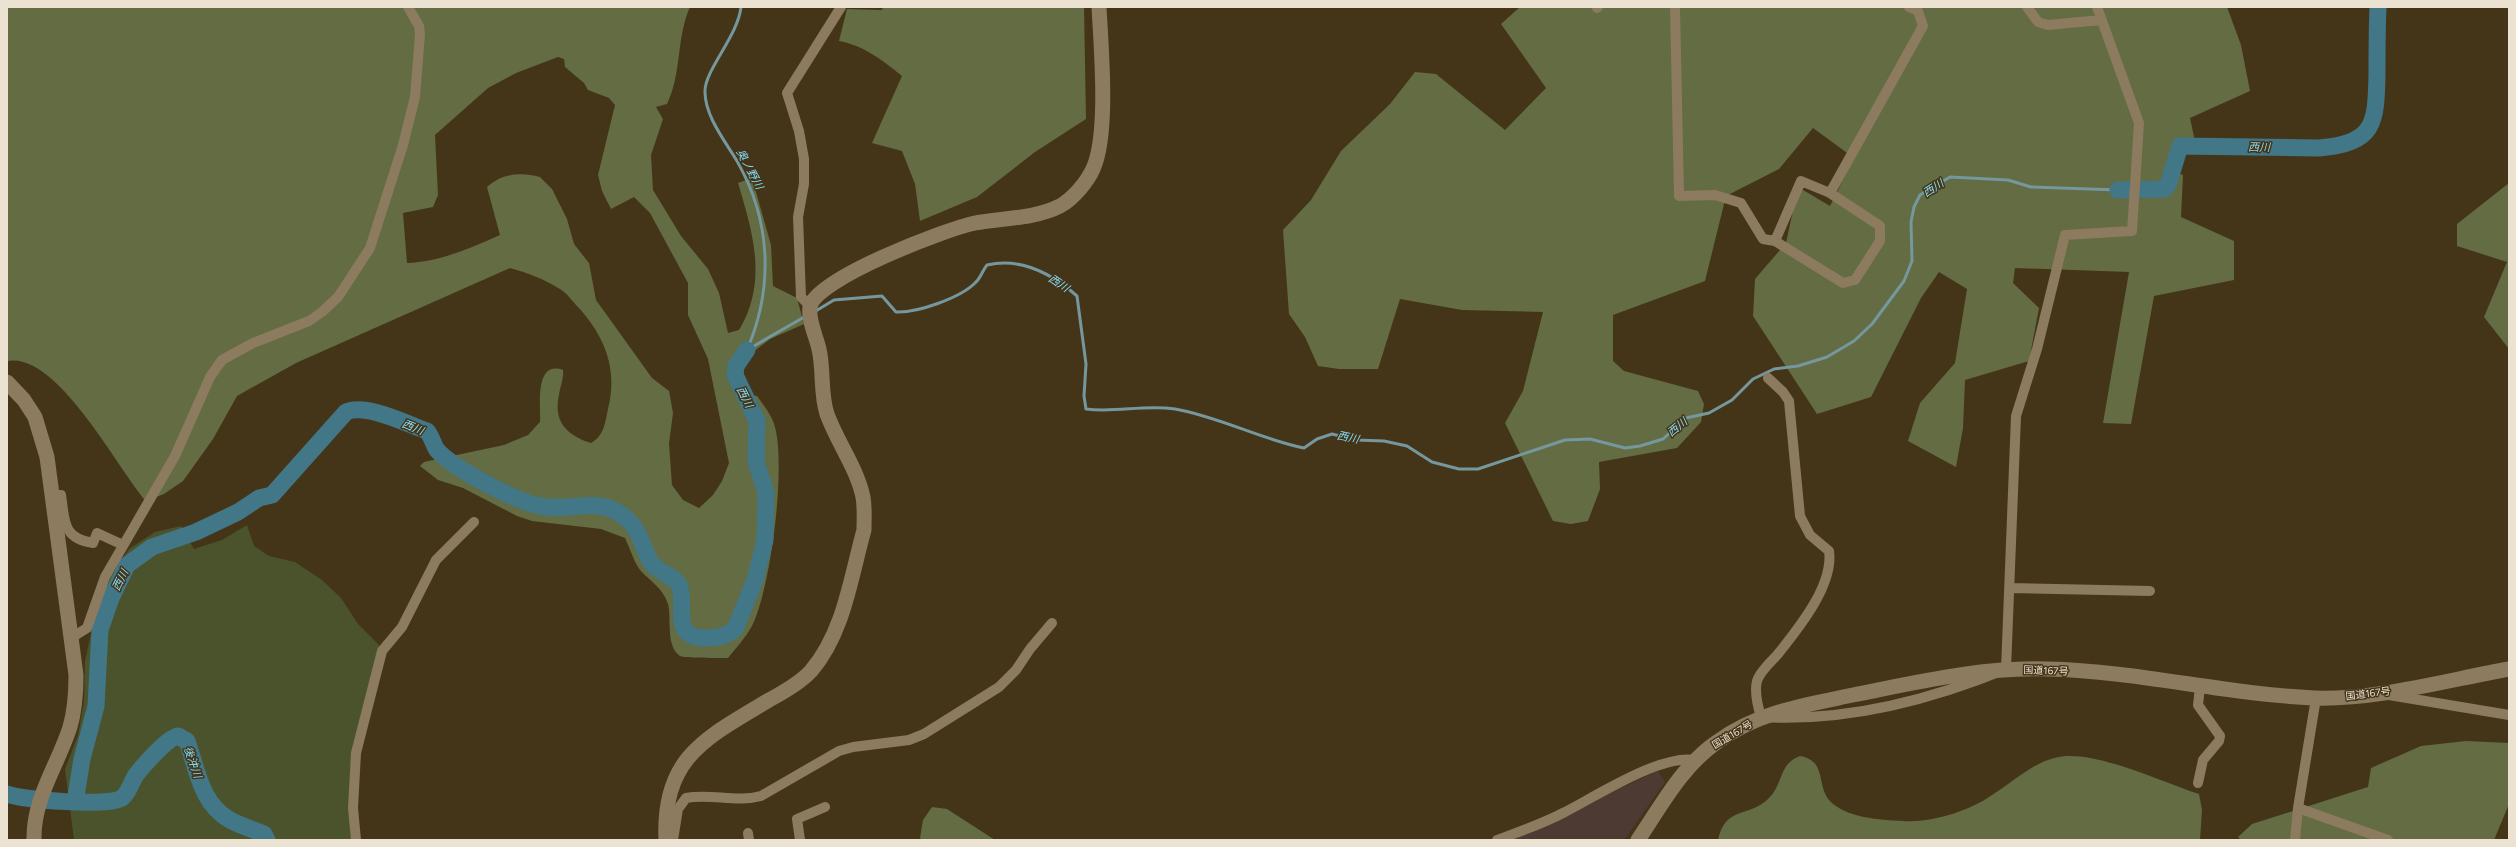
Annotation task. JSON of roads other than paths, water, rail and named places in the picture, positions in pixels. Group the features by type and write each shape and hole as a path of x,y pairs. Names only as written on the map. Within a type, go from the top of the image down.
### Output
{"street":[{"path":"71,638 87,628 105,577 175,456 210,377 222,360 253,343 309,321 322,312 338,297 370,248 403,144 414,97 420,34 419,26 408,7"},
{"path":"810,306 802,297 798,217 804,184 804,159 799,131 787,93 842,7"},
{"path":"666,840 665,818 668,797 674,779 689,756 701,742 792,686 810,672 820,659 839,620 864,530 863,497 827,414 820,352 810,314 810,306 815,295 833,283 890,254 930,237 973,224 1044,212 1061,205 1072,197 1093,170 1101,145 1100,7"},
{"path":"1675,7 1679,196 1715,195 1741,203 1763,239 1775,241 1843,283 1855,280 1880,241 1880,226 1830,193 1801,181 1775,241"},
{"path":"1830,193 1923,26 1918,11 1909,7"},
{"path":"2027,7 2038,22 2048,25 2101,20"},
{"path":"2006,669 2016,416 2037,348 2065,235 2132,231 2139,123 2097,7"},
{"path":"1761,718 1758,707 1757,681 1796,630 1821,592 1830,558 1829,551 1810,535 1800,516 1788,401 1783,392 1768,378"},
{"path":"7,382 24,400 38,425 47,457 76,675 75,710 70,728 44,788 36,812 34,840"},
{"path":"52,495 61,495 65,521 71,535 80,541 92,543 97,533 123,545"},
{"path":"356,840 353,808 356,753 382,651 402,627 436,560 474,522"},
{"path":"2010,588 2150,591"},
{"path":"673,840 678,809 686,798 696,796 749,799 761,796 839,751 909,740 924,734 999,687 1016,670 1052,623"},
{"name":"国道167号","path":"1638,840 1678,780 1695,760 1721,739 1761,718 1787,709 1967,672 2006,669 2058,669 2151,678 2200,686 2316,698 2377,693 2509,669"},
{"path":"2198,783 2203,760 2219,741 2220,736 2198,705 2200,686"},
{"path":"2377,693 2509,714"},
{"path":"2295,840 2298,808 2316,698"},
{"path":"1497,840 1561,814 1642,772 1684,758 1695,760"},
{"path":"800,840 797,819 825,807"},
{"path":"2298,808 2388,840"}],"waterway":[{"name":"奥ノ野川","path":"741,7 739,18 734,30 710,74 705,92 708,110 712,119 748,183 757,207 762,230 765,254 765,278 762,302 756,326 747,350"},
{"name":"西川","path":"2118,190 2164,189 2168,185 2180,146 2319,148 2338,145 2362,136 2369,128 2373,118 2377,91 2378,7"},
{"name":"西川","path":"814,312 834,300 882,296 896,312 915,310 938,304 968,289 977,281 987,265 1000,263 1024,265 1047,274 1077,296 1086,364 1084,396 1086,409 1108,410 1153,407 1175,409 1208,417 1272,439 1304,448 1317,439 1332,434 1356,440 1384,441 1407,446 1432,462 1459,469 1478,469 1565,440 1590,439 1625,448 1640,446 1663,439 1686,418 1709,413 1732,400 1753,379 1774,369 1798,366 1827,357 1854,341 1872,324 1904,281 1912,261 1911,222 1914,207 1920,195 1950,177 2008,180 2031,187 2118,190"},
{"name":"西川","path":"747,350 806,316"},
{"name":"西川","path":"75,802 82,759 96,706 100,630 111,598 127,565 152,547 196,532 238,512 259,498 272,495 346,412 354,410 375,412 427,431 437,450 445,458 470,475 529,503 553,507 599,506 609,508 620,514 635,528 653,565 674,579 679,585 682,602 683,627 687,633 695,637 711,638 722,636 735,629 755,580 765,540 766,493 756,462 757,421 735,375 736,366 747,350"},
{"name":"後沖川","path":"7,794 66,802 114,801 122,798 136,775 162,746 174,737 178,736 187,741 201,785 212,805 230,820 264,834 267,840"}]}
